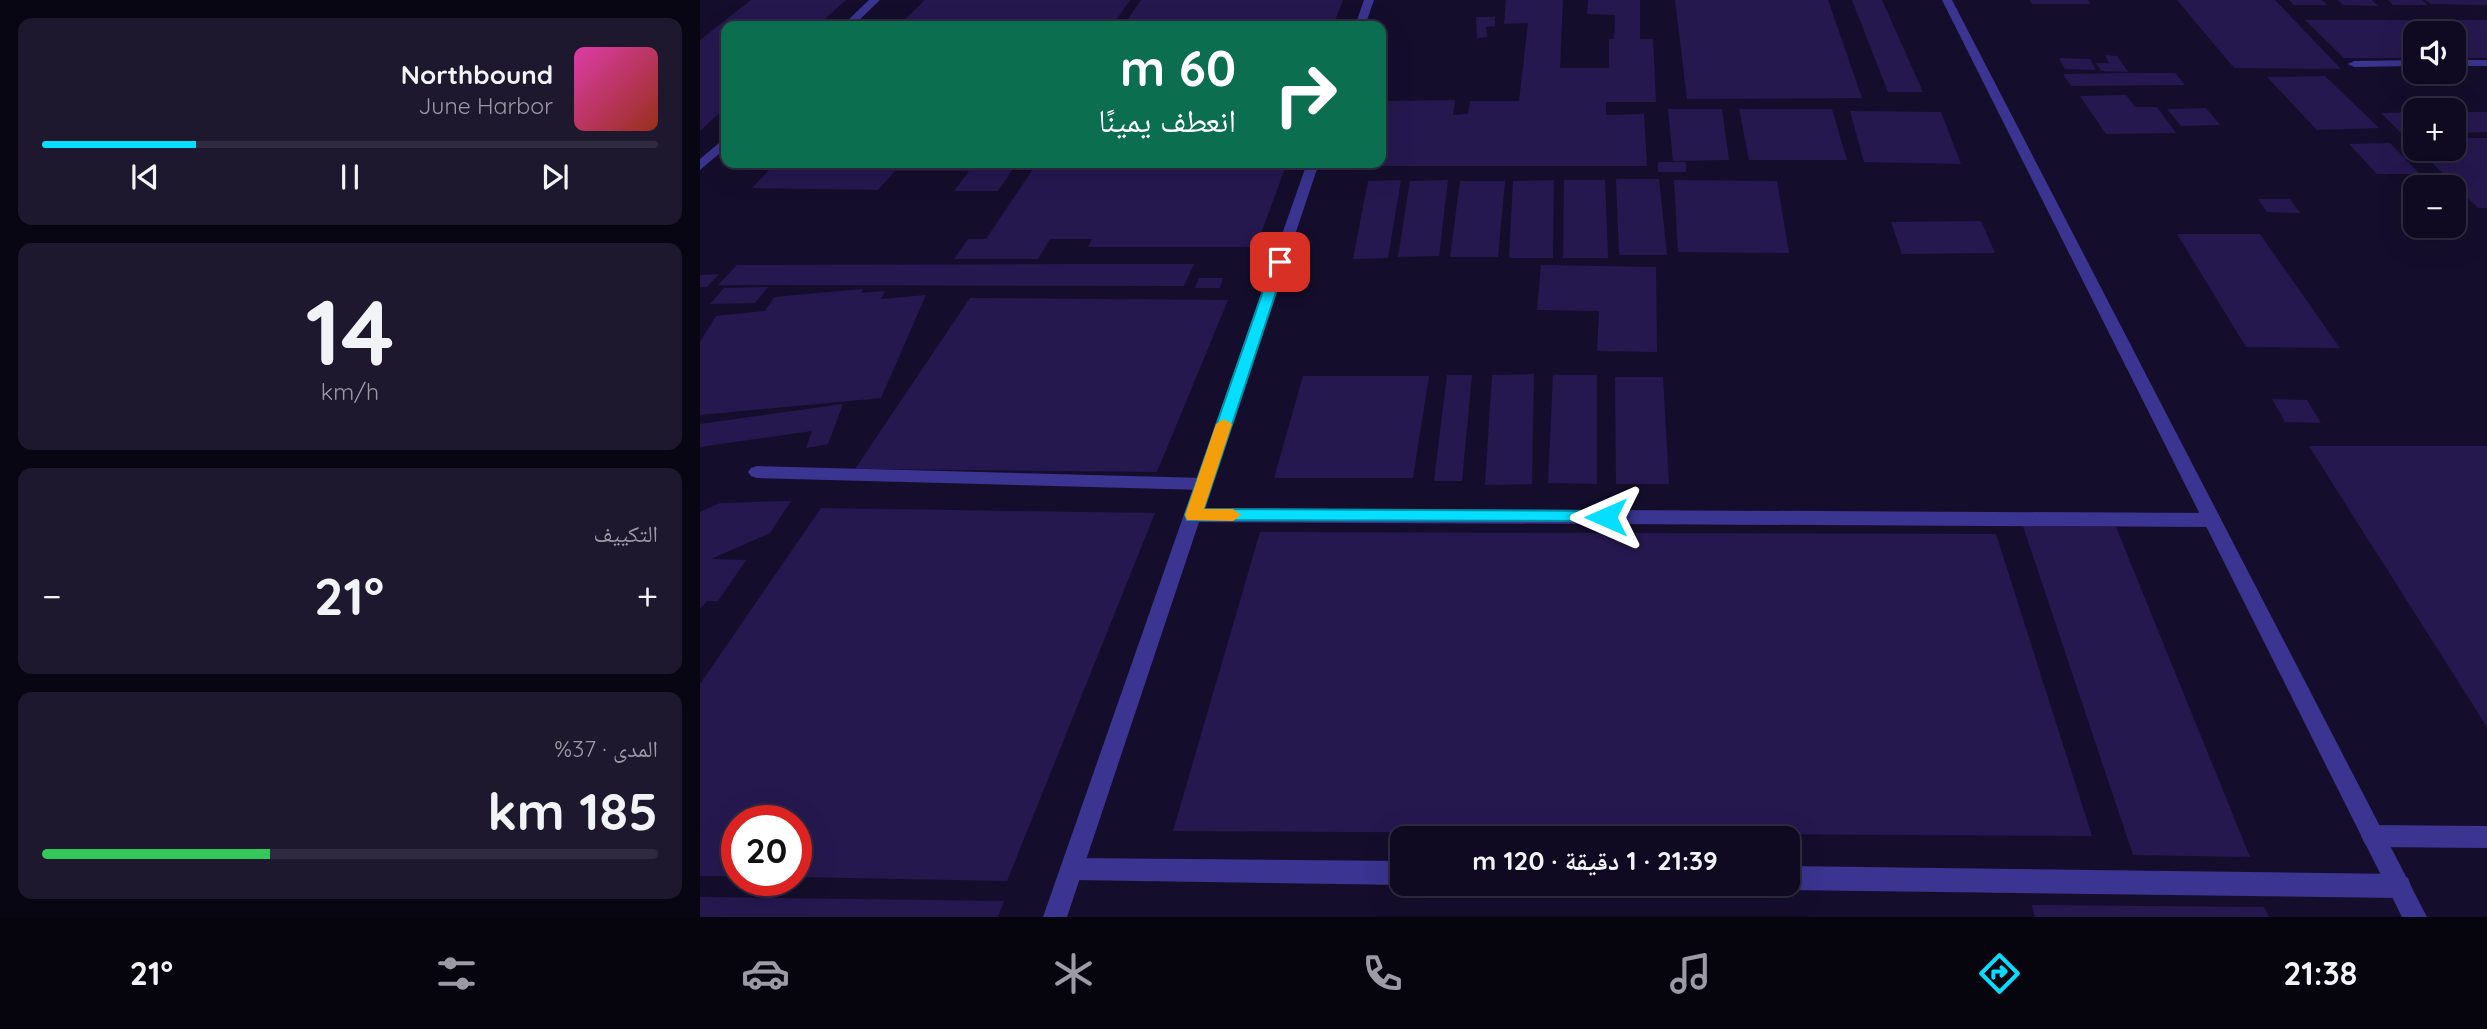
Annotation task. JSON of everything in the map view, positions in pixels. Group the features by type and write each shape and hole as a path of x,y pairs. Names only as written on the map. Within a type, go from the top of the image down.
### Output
{"street":[{"path":"852,21 875,0"},
{"path":"1362,21 1369,0"},
{"path":"1947,0 2415,917"},
{"path":"2354,64 2403,63"},
{"path":"2466,63 2487,63"},
{"path":"700,166 721,146"},
{"path":"1055,917 1311,168"},
{"path":"757,472 1204,484"},
{"path":"1193,515 2212,520"},
{"path":"2373,836 2487,837"},
{"path":"1072,869 1390,873"},
{"path":"1800,878 2399,886"}],"building":[{"path":"751,0 846,0 823,21 724,21"},
{"path":"925,0 1130,0 1115,21 903,21"},
{"path":"1141,0 1343,0 1335,21 1126,21"},
{"path":"1506,0 1563,0 1560,68 1609,68 1609,39 1614,39 1615,15 1587,14 1588,0 1640,0 1640,39 1653,39 1656,102 1606,102 1606,115 1644,114 1647,166 1386,166 1386,101 1455,100 1453,115 1468,114 1470,101 1519,101 1528,23 1504,24"},
{"path":"1675,0 1828,0 1862,98 1687,99"},
{"path":"1852,0 1882,0 1923,92 1888,92"},
{"path":"2029,0 2088,0 2090,4 2032,4"},
{"path":"2177,0 2275,0 2341,69 2234,68"},
{"path":"2289,0 2322,0 2327,5 2294,5"},
{"path":"2338,0 2372,0 2378,6 2343,5"},
{"path":"2388,0 2422,0 2428,5 2393,5"},
{"path":"2425,0 2487,0 2487,5 2431,4"},
{"path":"1476,17 1495,17 1495,26 1486,27 1487,37 1477,38"},
{"path":"2305,20 2487,20 2487,58 2466,58 2466,21 2403,21 2403,58 2344,58"},
{"path":"721,24 721,112 700,131 700,40"},
{"path":"2105,55 2117,56 2128,72 2101,71 2096,63 2109,63"},
{"path":"2059,58 2090,59 2096,70 2065,69"},
{"path":"2175,73 2185,85 2071,86 2063,74"},
{"path":"2325,76 2379,128 2317,130 2267,77"},
{"path":"2126,95 2135,107 2157,107 2176,133 2106,134 2080,96"},
{"path":"2206,108 2220,125 2181,126 2167,109"},
{"path":"1668,109 1722,109 1729,160 1673,161"},
{"path":"1739,109 1832,109 1847,160 1749,160"},
{"path":"1850,111 1941,112 1961,164 1864,162"},
{"path":"2403,112 2403,133 2401,133 2381,113"},
{"path":"2466,112 2487,112 2487,132 2466,133"},
{"path":"2466,138 2487,138 2487,208 2478,208 2466,196 2466,175 2444,175 2430,161 2466,161"},
{"path":"2390,143 2403,156 2403,161 2407,161 2420,174 2377,174 2349,144"},
{"path":"1658,162 1686,162 1686,172 1658,172"},
{"path":"1014,168 998,191 954,191 969,171 895,171 878,190 752,188 769,170 746,170"},
{"path":"1034,168 1285,168 1256,247 1088,247 1092,239 1050,239 1038,259 954,259 968,239 986,239"},
{"path":"1616,179 1659,179 1667,255 1619,255"},
{"path":"1401,180 1388,258 1353,259 1368,181"},
{"path":"1448,180 1439,256 1398,257 1410,181"},
{"path":"1554,180 1553,258 1509,258 1513,181"},
{"path":"1564,180 1605,180 1608,258 1563,258"},
{"path":"1674,180 1777,181 1789,253 1678,252"},
{"path":"1460,181 1505,181 1498,257 1450,257"},
{"path":"2258,199 2290,199 2300,213 2267,212"},
{"path":"1981,221 1995,253 1902,254 1891,222"},
{"path":"2177,234 2260,234 2340,348 2246,347"},
{"path":"1194,264 1184,286 718,285 737,265"},
{"path":"1541,265 1656,267 1657,352 1597,351 1599,311 1537,310"},
{"path":"719,274 707,287 700,287 700,275"},
{"path":"1199,278 1223,278 1220,288 1195,288"},
{"path":"768,287 755,303 710,304 724,288"},
{"path":"863,289 861,293 885,291 881,299 926,295 881,398 700,415 700,342 716,316 765,311 774,297"},
{"path":"970,298 1228,300 1157,472 855,469"},
{"path":"1534,374 1532,484 1485,485 1492,375"},
{"path":"1447,375 1472,375 1462,481 1434,481"},
{"path":"1553,375 1597,375 1597,484 1548,483"},
{"path":"1303,376 1429,376 1413,478 1274,478"},
{"path":"1615,377 1663,377 1669,484 1616,484"},
{"path":"2272,399 2307,400 2321,423 2285,422"},
{"path":"843,404 828,444 806,448 812,431 700,447 700,424"},
{"path":"2309,446 2487,446 2487,727 2355,519"},
{"path":"791,501 770,533 711,559 746,560 718,601 707,601 700,609 700,512 720,503"},
{"path":"821,508 1155,513 1007,881 812,877 812,805 721,805 721,876 700,876 700,684"},
{"path":"2023,526 2116,527 2250,857 2133,855"},
{"path":"1260,532 1996,534 2092,836 1800,834 1800,826 1390,826 1390,832 1173,831"},
{"path":"700,897 1004,901 998,917 700,917"},
{"path":"2032,905 2264,907 2269,917 2035,917"}],"slow traffic":[{"path":"1224,424 1193,515 1233,515"}],"route":[{"path":"1280,262 1193,515 1606,517"}]}
